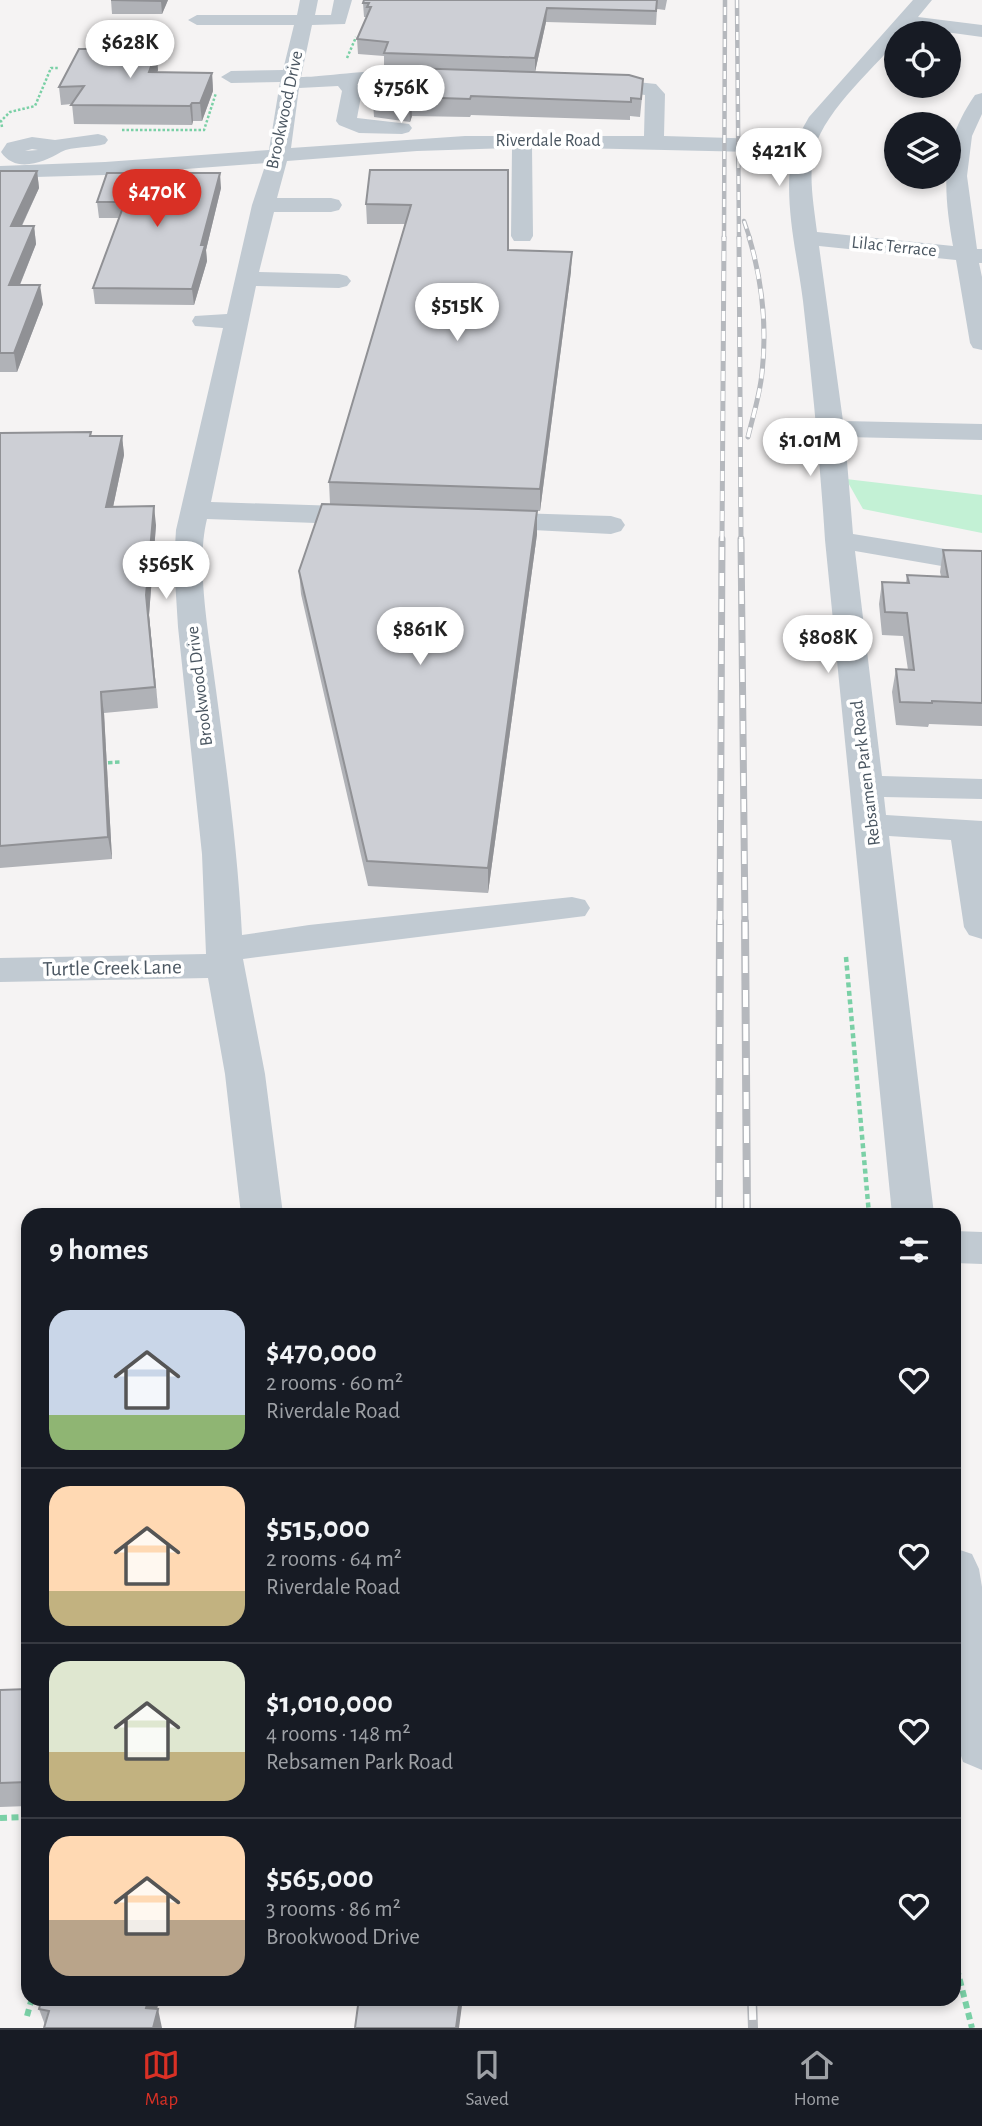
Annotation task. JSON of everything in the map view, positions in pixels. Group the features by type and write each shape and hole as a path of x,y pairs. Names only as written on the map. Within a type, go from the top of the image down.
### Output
{"street":[{"path":"204,0 193,27 307,7 339,20 343,0"},
{"name":"Rebsamen Park Road","path":"905,21 923,0"},
{"name":"Brookwood Drive","path":"261,1208 225,957 220,854 193,627 189,563 194,510 203,480 263,205 278,156 307,7"},
{"path":"947,21 955,9"},
{"path":"961,28 982,31"},
{"name":"Rebsamen Park Road","path":"884,45 816,121 803,147 800,183 831,429 839,540 912,1208"},
{"path":"345,70 352,91 346,121 359,127 525,124 654,134 655,94 649,88 575,82"},
{"path":"243,75 292,74 313,83 345,70 384,76 439,78"},
{"path":"982,99 964,129 955,163 958,222 974,256 982,343"},
{"name":"Riverdale Road","path":"0,172 26,165 81,178 278,156 416,145 654,134 803,147"},
{"path":"26,165 48,154 52,147 98,140"},
{"path":"522,141 522,236"},
{"path":"263,205 331,205"},
{"name":"Lilac Terrace","path":"805,238 974,256"},
{"path":"246,279 339,281"},
{"path":"204,321 237,321"},
{"path":"831,429 982,432"},
{"path":"194,510 403,518"},
{"path":"458,520 611,525"},
{"path":"839,540 982,564"},
{"path":"867,786 982,789"},
{"path":"872,824 974,831 982,927"},
{"name":"Turtle Creek Lane","path":"0,970 98,970 225,957 309,937 572,908"},
{"path":"961,1247 982,1248"},
{"path":"961,1613 982,1745"}],"path":[{"path":"345,70 360,29"},
{"path":"45,84 51,68 59,68"},
{"path":"26,108 32,111"},
{"path":"96,764 121,762"},
{"path":"0,1818 21,1817"},
{"path":"961,1985 972,2028"},
{"path":"27,2016 30,2006"}],"green space":[{"path":"846,479 982,495 982,533 863,509"}],"building":[{"path":"364,0 657,0 656,11 547,8 535,58 384,53 388,42 357,39 371,7 367,7 369,3 363,3"},
{"path":"79,49 139,49 137,53 156,53 149,72 212,73 200,103 192,103 190,106 71,105 84,86 59,87"},
{"path":"377,67 629,75 643,79 641,99 631,98 631,102 471,96 470,99 411,97 409,103 373,99 379,84 370,84"},
{"path":"370,170 508,170 508,250 572,252 540,489 329,482 411,205 366,204"},
{"path":"0,171 37,171 11,226 34,226 9,285 40,285 14,353 0,353"},
{"path":"107,173 220,173 201,245 205,245 192,289 93,288 125,202 97,202"},
{"path":"91,432 90,436 122,436 106,507 154,506 146,595 155,687 101,692 108,837 0,846 0,433"},
{"path":"322,504 537,511 488,868 367,861 299,571"},
{"path":"943,550 982,551 982,703 900,702 896,669 914,670 907,613 885,612 882,582 909,583 907,575 948,577"},
{"path":"21,1689 21,1782 0,1783 0,1690"},
{"path":"40,2006 147,2006 158,2009 153,2028 44,2028 49,2011 39,2009"},
{"path":"358,2006 459,2006 456,2028 355,2028"}],"railway":[{"path":"724,239 725,0"},
{"path":"737,0 739,239"},
{"path":"744,221 750,239"},
{"path":"722,541 724,237"},
{"path":"739,237 741,541"},
{"path":"748,437 761,381 764,339 760,287 749,237"},
{"path":"720,924 722,539"},
{"path":"741,539 745,924"},
{"path":"719,1208 720,922"},
{"path":"745,922 747,1208"},
{"path":"752,2006 753,2028"}]}
